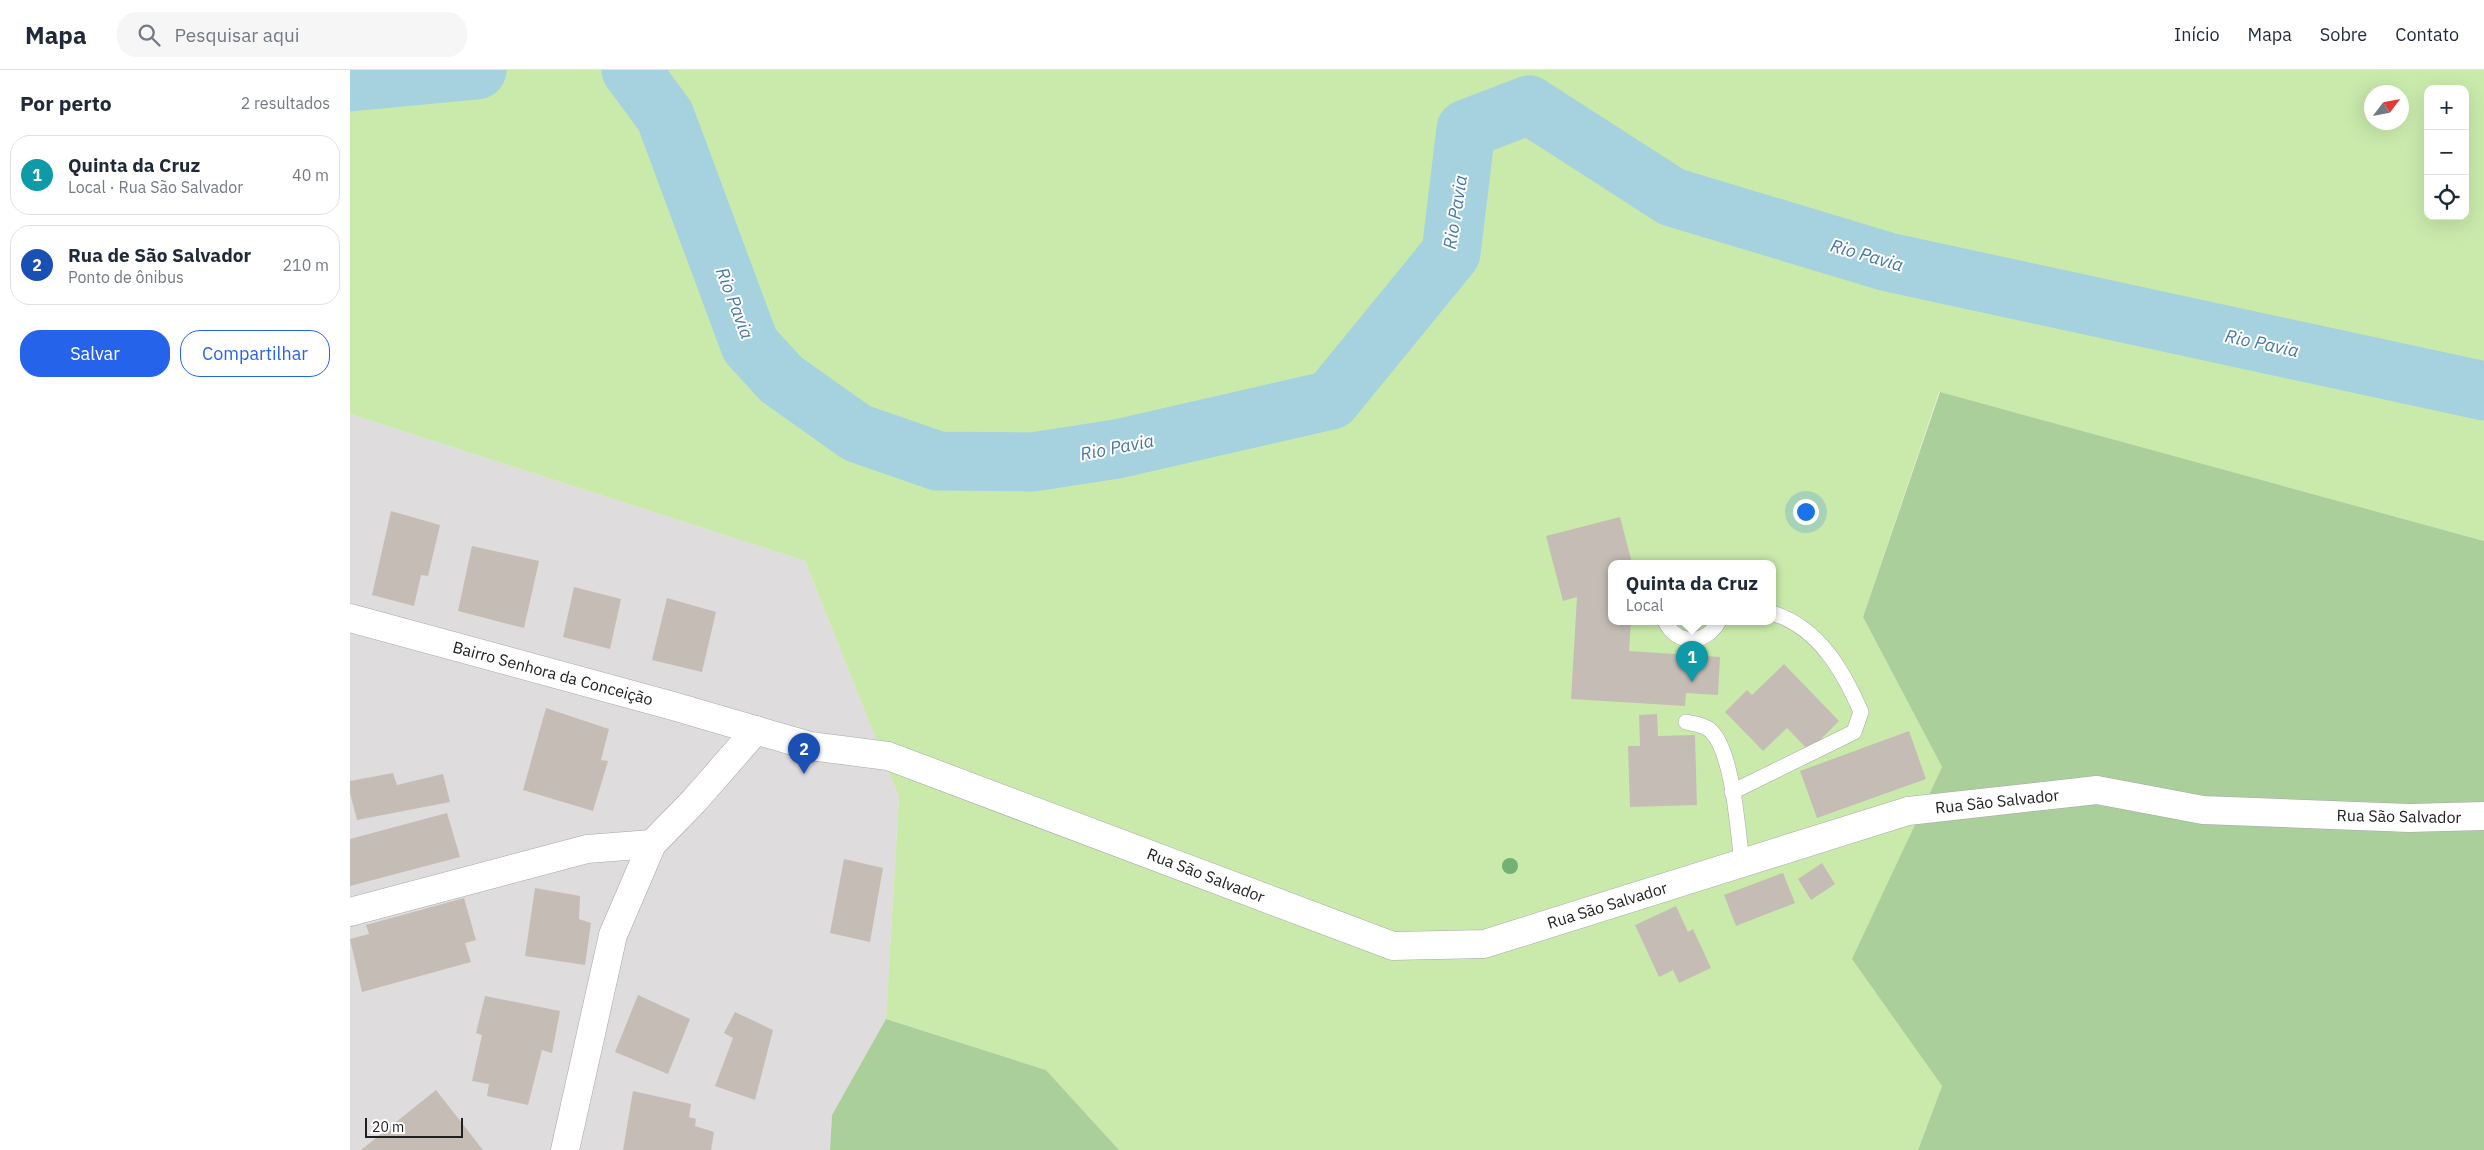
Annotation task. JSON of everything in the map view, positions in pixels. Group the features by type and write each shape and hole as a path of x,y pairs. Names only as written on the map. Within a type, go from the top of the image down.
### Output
{"street":[{"name":"Bairro Senhora da Conceição","path":"350,618 756,730"},
{"path":"565,1150 613,935 652,844 694,801 756,730"},
{"name":"Rua São Salvador","path":"756,730 810,746 888,756 1393,946 1484,944 1908,811 2097,790 2204,810 2409,818 2484,816"},
{"path":"350,912 587,849 652,844"}],"lane":[{"path":"1732,792 1854,732 1862,712 1847,679 1816,638 1776,614"},
{"path":"1668,625 1675,635 1692,640 1709,635 1716,625"},
{"path":"1686,722 1701,726 1712,732 1726,760 1742,863"}],"shaded area":[{"path":"350,414 805,561 899,797 886,1019 832,1115 830,1150 350,1150"}],"green space":[{"path":"350,70 2484,70 2484,541 1939,392 1863,617 1942,767 1853,959 1942,1086 1918,1150 1119,1150 1046,1070 886,1019 899,797 805,561 350,414"},
{"path":"1940,392 2484,541 2484,1150 1918,1150 1942,1086 1852,959 1942,767 1863,617"},
{"path":"886,1019 1046,1070 1119,1150 830,1150 832,1115"}],"building":[{"path":"391,511 440,525 428,576 421,575 414,606 372,595"},
{"path":"1620,517 1631,560 1608,560 1608,625 1631,625 1629,651 1720,657 1718,695 1686,693 1685,706 1571,699 1577,597 1563,601 1546,536"},
{"path":"472,546 539,561 524,628 458,611"},
{"path":"574,587 621,599 610,649 563,637"},
{"path":"667,598 716,612 702,672 652,660"},
{"path":"1784,664 1839,721 1809,751 1787,728 1763,751 1725,712 1747,690 1752,695"},
{"path":"546,708 609,729 601,760 608,761 593,811 523,790"},
{"path":"1657,714 1658,736 1695,735 1697,805 1630,807 1628,746 1640,746 1639,715"},
{"path":"1909,731 1926,779 1817,818 1800,771"},
{"path":"393,773 397,785 443,774 450,802 357,820 350,793 350,781"},
{"path":"447,813 460,857 350,886 350,839"},
{"path":"844,859 883,868 870,942 830,933"},
{"path":"1822,863 1835,884 1811,900 1798,879"},
{"path":"1783,873 1795,903 1736,926 1724,895"},
{"path":"535,888 580,896 579,919 591,923 585,965 525,956"},
{"path":"464,898 476,940 465,943 471,962 362,992 350,939 369,934 366,925"},
{"path":"1676,906 1688,932 1693,929 1711,968 1679,983 1673,970 1659,977 1635,925"},
{"path":"638,995 690,1019 668,1074 615,1052"},
{"path":"485,996 560,1011 552,1053 542,1050 528,1105 487,1096 489,1084 472,1081 482,1035 476,1033"},
{"path":"735,1012 773,1030 755,1100 715,1086 733,1038 724,1033"},
{"path":"436,1090 483,1150 361,1150"},
{"path":"633,1091 691,1104 689,1117 696,1119 695,1126 714,1132 711,1150 623,1150"}],"waterway":[{"name":"Rio Pavia","path":"350,82 477,70"},
{"name":"Rio Pavia","path":"631,70 665,116 750,345 781,379 857,433 938,461 1032,462 1117,449 1331,400 1451,253 1466,129 1529,105 1672,197 1888,262 2484,391"}],"place":[{"name":"Quinta da Cruz","path":"1692,682"},
{"name":"Rua de São Salvador","path":"804,774"}]}
